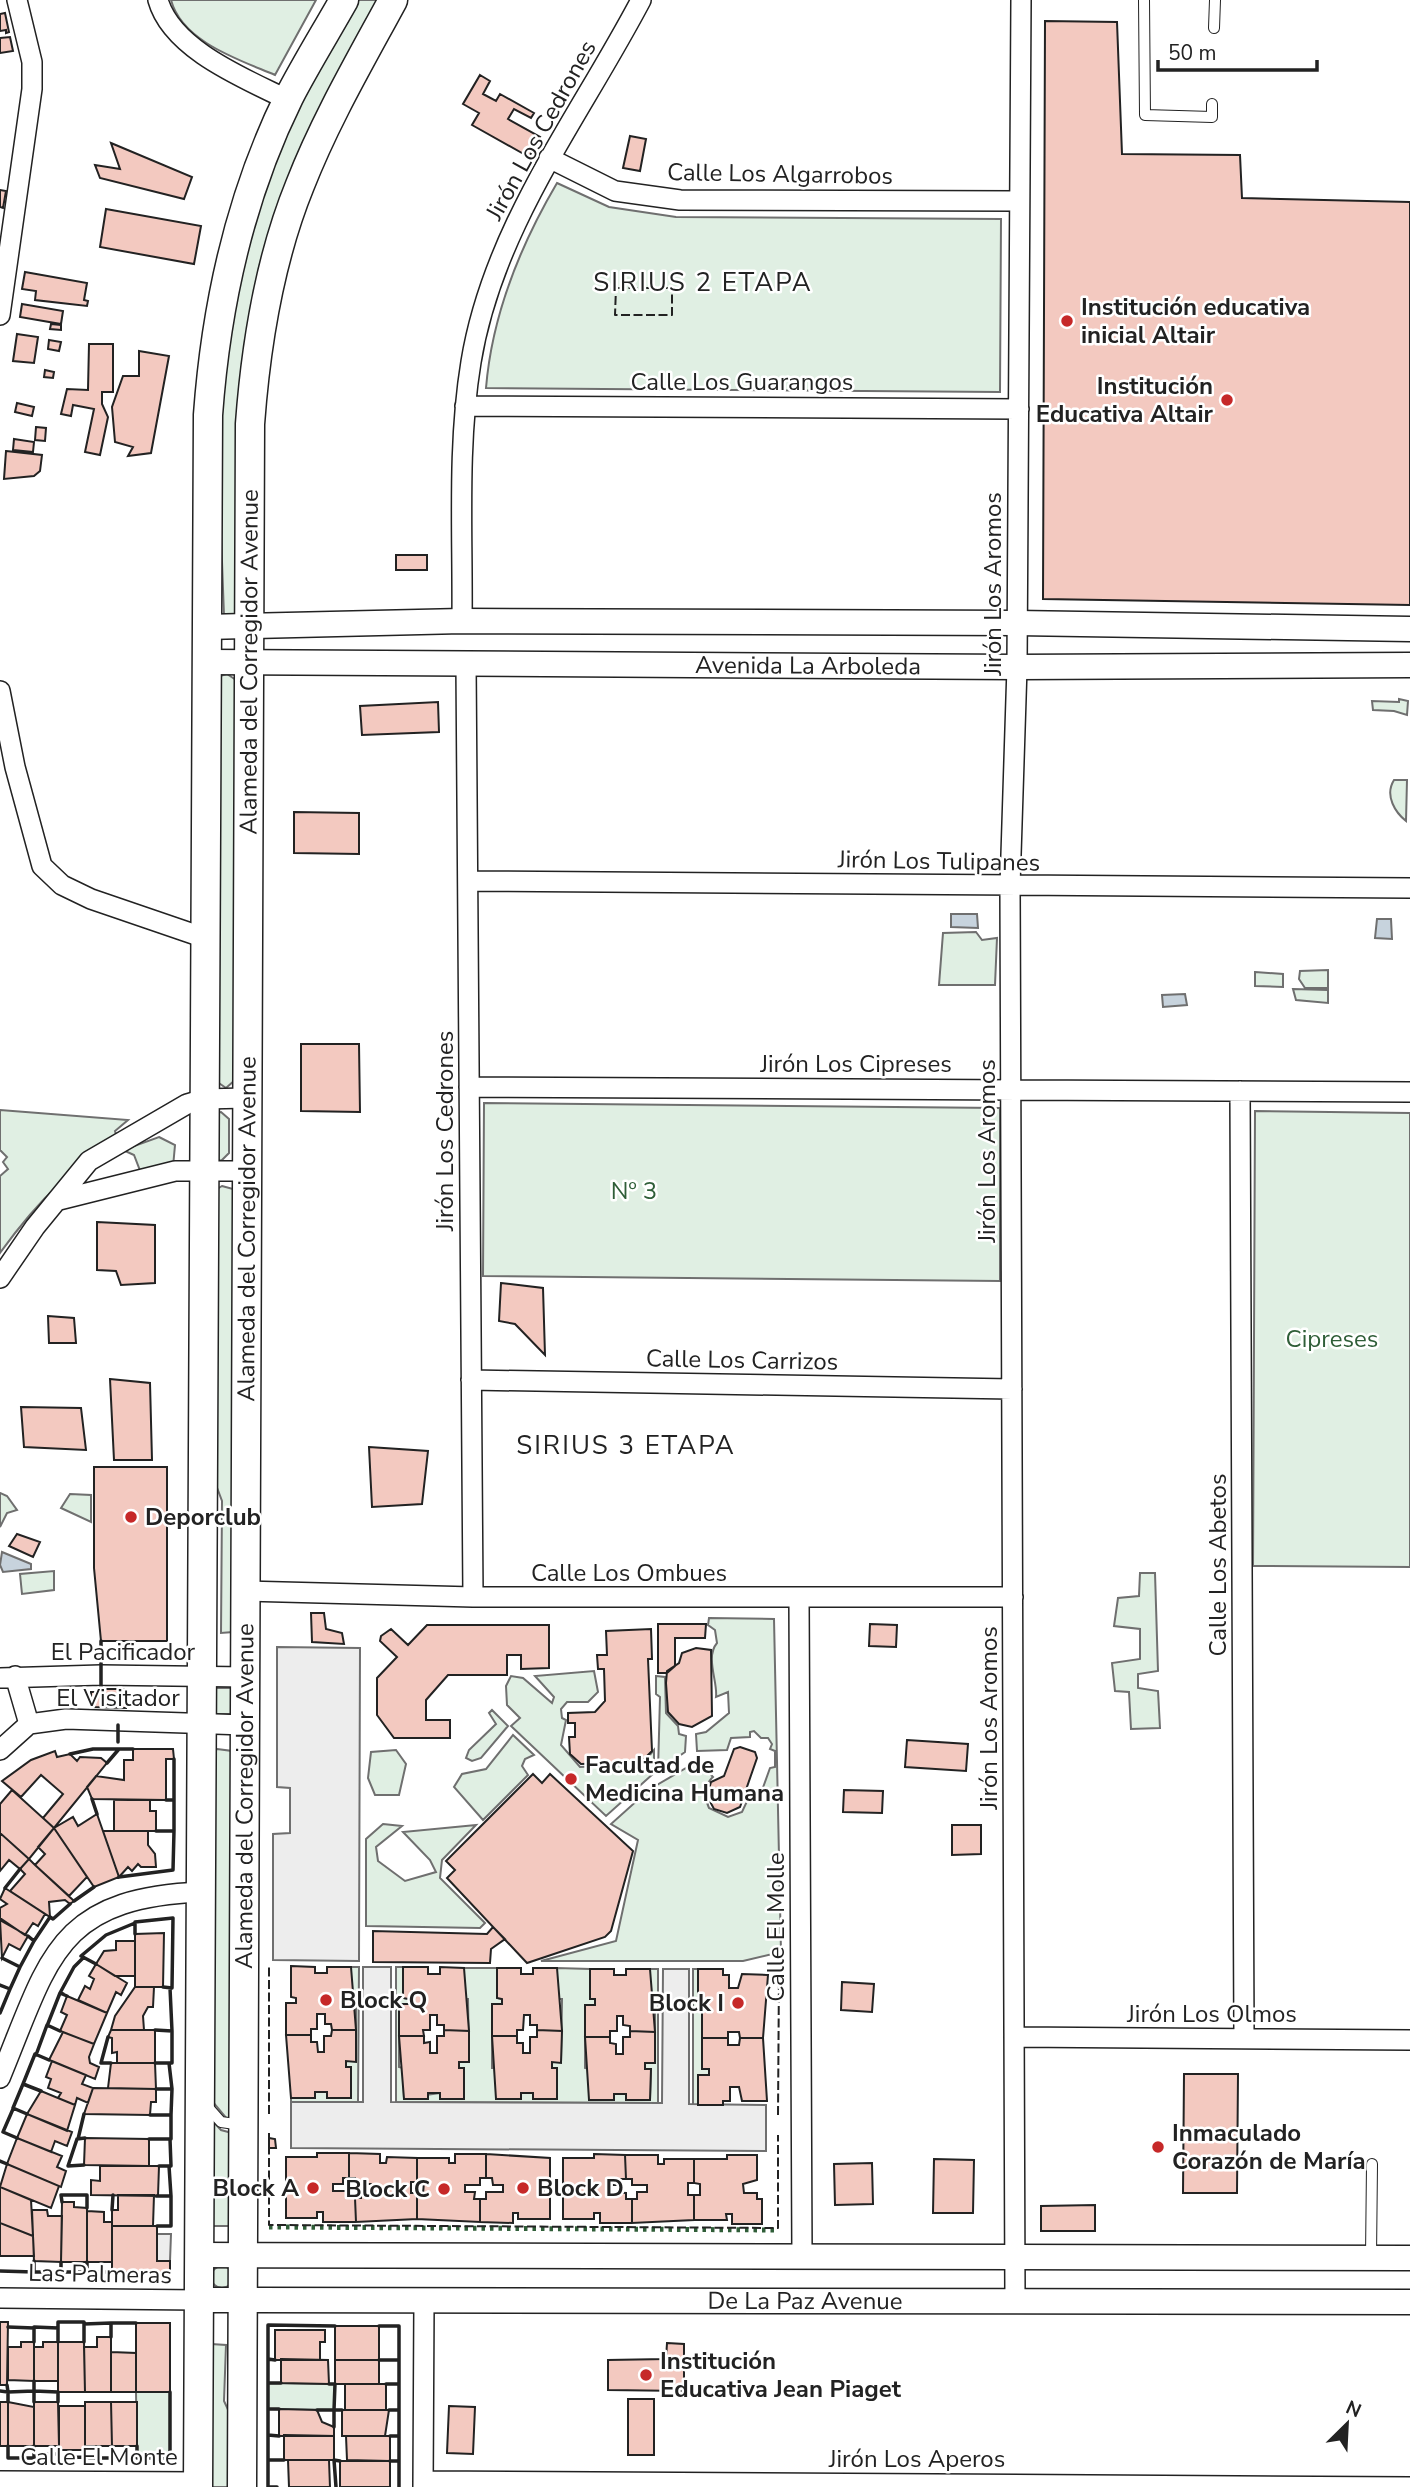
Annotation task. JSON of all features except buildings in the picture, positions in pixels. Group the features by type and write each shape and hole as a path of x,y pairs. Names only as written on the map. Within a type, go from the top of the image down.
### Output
{"main road":[{"name":"Alameda del Corregidor Avenue","path":"198,2484 208,415 215,343 228,275 250,191 288,100 344,0"},
{"name":"Alameda del Corregidor Avenue","path":"242,2487 250,424 255,359 267,297 298,188 321,135 394,0"},
{"path":"202,1639 211,1646 224,1649 238,1648 246,1639"}],"street":[{"path":"0,315 32,89 32,62 17,0"},
{"path":"158,0 160,9 182,36 208,60 288,100"},
{"name":"Jirón Los Cedrones","path":"462,621 465,406 471,359 498,264 516,221 550,158 641,0"},
{"name":"Jirón Los Aromos","path":"1015,2302 1010,886 1017,667 1021,0"},
{"name":"Calle Los Algarrobos","path":"550,158 615,191 680,201 1018,201"},
{"name":"Calle Los Guarangos","path":"465,406 1019,410"},
{"name":"Avenida La Arboleda","path":"206,626 462,621 1410,628"},
{"name":"Avenida La Arboleda","path":"206,662 1017,667 1410,665"},
{"name":"Jirón Los Cedrones","path":"466,664 473,1597"},
{"path":"0,691 8,767 42,866 62,885 112,907 205,938"},
{"name":"Jirón Los Tulipanes","path":"468,881 1410,888"},
{"name":"Jirón Los Cipreses","path":"469,1087 1410,1092"},
{"name":"Calle Los Abetos","path":"1240,1091 1244,2039"},
{"path":"0,1278 89,1161 187,1104 204,1099 247,1098"},
{"path":"59,1200 175,1171 246,1171"},
{"name":"Calle Los Carrizos","path":"471,1380 1012,1389"},
{"name":"Calle Los Ombues","path":"246,1591 473,1597 1013,1597"},
{"name":"Calle El Molle","path":"799,1598 802,2256"},
{"path":"8,1677 29,1724"},
{"name":"El Pacificador","path":"8,1677 246,1677"},
{"name":"El Visitador","path":"0,1749 29,1724 66,1719 245,1726"},
{"path":"0,2078 52,1958 68,1936 92,1916 128,1901 153,1895 201,1892"},
{"name":"Jirón Los Olmos","path":"1014,2037 1410,2040"},
{"name":"De La Paz Avenue","path":"200,2255 1410,2258"},
{"name":"Las Palmeras","path":"0,2298 199,2300"},
{"name":"De La Paz Avenue","path":"199,2300 1410,2302"},
{"path":"423,2484 424,2301"},
{"name":"Calle El Monte","path":"11,2483 198,2484"},
{"name":"Jirón Los Aperos","path":"423,2484 1410,2487"}],"lane":[{"path":"1144,0 1145,115 1212,117 1212,104"},
{"path":"1214,28 1215,0"},
{"path":"200,2096 221,2122 244,2125"},
{"path":"1371,2258 1372,2164"}],"green space":[{"path":"171,0 316,0 275,75 230,56 200,38 177,15"},
{"path":"358,0 382,0 284,194 237,615 224,616 218,453 229,323 255,209 298,105"},
{"path":"557,183 609,207 676,217 1001,219 1000,392 486,388 494,334 510,282 531,231"},
{"path":"227,674 236,680 235,1080 226,1088 216,1081 220,676"},
{"path":"1399,699 1408,701 1407,715 1373,710 1372,701 1399,702"},
{"path":"1394,780 1407,780 1406,821 1395,809 1391,798"},
{"path":"976,932 982,940 997,938 995,985 939,985 943,933"},
{"path":"1328,970 1328,988 1305,988 1299,979 1300,971"},
{"path":"1255,972 1283,974 1283,987 1255,986"},
{"path":"1293,989 1328,990 1328,1003 1296,1000"},
{"name":"Nº 3","path":"484,1103 1000,1108 1000,1281 483,1276"},
{"path":"0,1110 128,1120 115,1131 118,1141 84,1163 53,1190 0,1253 0,1176 8,1169 3,1162 7,1157 0,1150"},
{"name":"Cipreses","path":"1255,1111 1410,1113 1410,1567 1253,1566"},
{"path":"221,1112 229,1119 229,1153 221,1161 215,1158 216,1113"},
{"path":"159,1137 175,1145 173,1167 141,1173 134,1155 123,1150"},
{"path":"222,1186 233,1189 233,1632 221,1633 222,1501 213,1477 217,1189"},
{"path":"0,1493 7,1496 17,1510 7,1513 0,1527"},
{"path":"70,1494 91,1495 91,1522 61,1508"},
{"path":"54,1571 54,1590 22,1594 20,1574"},
{"path":"1140,1573 1155,1573 1158,1671 1138,1674 1138,1688 1158,1691 1160,1728 1131,1729 1129,1692 1115,1691 1112,1663 1140,1659 1140,1629 1114,1626 1118,1598 1139,1596"},
{"path":"709,1618 774,1619 781,1952 743,1961 541,1961 616,1941 638,1840 611,1824 650,1789 698,1761 713,1777 706,1791 709,1808 728,1817 742,1812 749,1797 760,1796 770,1768 775,1767 775,1751 770,1749 772,1744 768,1738 761,1738 754,1731 750,1732 750,1737 731,1738 727,1750 697,1751 696,1734 706,1732 729,1713 728,1692 716,1697 712,1655 717,1643 715,1630 708,1625"},
{"path":"594,1671 598,1692 588,1702 567,1702 561,1709 562,1718 566,1720 561,1745 580,1767 642,1764 654,1750 654,1773 606,1816 511,1726 520,1718 507,1705 506,1686 511,1676 523,1678 552,1703 554,1697 535,1676"},
{"path":"656,1676 665,1677 666,1713 678,1726 679,1734 686,1736 685,1752 658,1771 660,1697 656,1694"},
{"path":"216,1688 231,1688 234,1692 234,1710 231,1714 216,1714 212,1710"},
{"path":"492,1710 508,1726 481,1758 472,1761 466,1758 469,1750 496,1724 489,1713"},
{"path":"513,1735 534,1755 525,1759 522,1766 528,1775 483,1820 454,1787 462,1774 486,1769"},
{"path":"396,1750 406,1764 399,1795 375,1795 368,1778 371,1752"},
{"path":"214,1751 232,1751 232,2117 227,2119 212,2101"},
{"path":"383,1824 402,1826 376,1847 378,1861 405,1881 436,1872 430,1860 403,1832 476,1825 442,1860 440,1878 485,1923 480,1928 366,1926 366,1839"},
{"path":"351,1967 359,1967 358,2102 291,2102 291,2098 314,2098 315,2092 327,2092 328,2098 351,2098 351,2067 346,2067 346,2061 356,2061 356,1998 351,1998"},
{"path":"396,1967 403,1967 403,1998 409,1999 409,2004 399,2004 399,2067 403,2068 404,2098 440,2093 441,2099 464,2099 464,2068 459,2068 459,2062 469,2062 468,1999 464,1999 464,1968 497,1968 497,1998 502,1999 502,2004 492,2004 492,2068 497,2068 497,2099 520,2099 521,2093 533,2093 534,2099 557,2099 557,2069 552,2068 552,2062 561,2062 562,1999 557,1999 557,1968 590,1969 590,1999 595,1999 595,2005 585,2005 585,2068 590,2069 614,2094 626,2094 627,2100 650,2100 651,2069 645,2069 645,2063 655,2063 655,2000 650,2000 650,1969 658,1969 658,2103 396,2102"},
{"path":"693,1969 698,1969 698,2000 708,2000 708,2005 702,2006 702,2069 709,2069 709,2075 698,2075 698,2105 693,2105"},
{"path":"210,2118 221,2130 232,2133 232,2226 210,2226"},
{"path":"222,2266 230,2269 233,2277 230,2285 222,2288 214,2285 211,2277 214,2269"},
{"path":"211,2344 226,2345 224,2401 231,2416 231,2487 209,2487"},
{"path":"268,2383 335,2384 334,2410 268,2409"},
{"path":"136,2392 170,2392 170,2458 137,2458"}],"shaded area":[{"path":"951,914 977,914 978,928 951,927"},
{"path":"1377,919 1391,919 1392,939 1375,938"},
{"path":"1185,994 1187,1005 1163,1007 1162,995"},
{"path":"2,1552 31,1564 31,1569 3,1572 0,1565"},
{"path":"277,1647 360,1648 359,1961 273,1960 273,1834 290,1833 290,1788 277,1787"},
{"path":"363,1967 391,1967 391,2102 662,2103 663,1969 689,1969 689,2104 766,2105 766,2151 291,2148 291,2102 363,2102"},
{"path":"157,2234 171,2234 170,2261 157,2261"}],"hedge":[{"path":"269,2227 778,2230"}],"fence":[{"path":"616,288 672,288 672,315 615,315 616,288"},
{"path":"269,1967 269,2114"},
{"path":"778,2115 779,1970"},
{"path":"269,2133 269,2225 778,2228 778,2135"}],"wall":[{"path":"101,1641 101,1689"},
{"path":"118,1725 118,1742"},
{"path":"70,1754 93,1749 119,1749"},
{"path":"107,1763 119,1749 133,1749"},
{"path":"174,1759 174,1800"},
{"path":"92,1799 97,1814"},
{"path":"156,1831 174,1831 174,1800 166,1800"},
{"path":"119,1877 173,1870 174,1831"},
{"path":"5,1888 20,1869"},
{"path":"74,1901 94,1887"},
{"path":"28,1936 34,1941 50,1917 53,1919 70,1904"},
{"path":"135,1934 135,1922 173,1918 172,1988 163,1987"},
{"path":"96,1964 81,1956 106,1935 135,1923"},
{"path":"2,1958 20,1967 34,1941"},
{"path":"67,1996 60,1993 74,1967 83,1958"},
{"path":"0,1985 10,1989 20,1967"},
{"path":"155,2030 172,2031 170,1988"},
{"path":"0,2013 10,1989"},
{"path":"47,2026 60,1993 63,1994"},
{"path":"36,2055 47,2025 60,2031"},
{"path":"155,2063 172,2063 172,2031 169,2031"},
{"path":"108,2037 101,2063 111,2063"},
{"path":"41,2091 23,2084 35,2054 49,2060"},
{"path":"168,2089 172,2089 169,2063"},
{"path":"26,2085 23,2084 13,2108 27,2114"},
{"path":"156,2089 172,2089 171,2115 168,2115"},
{"path":"13,2109 3,2132 17,2138"},
{"path":"78,2139 84,2114"},
{"path":"149,2139 171,2139 171,2115 150,2115"},
{"path":"84,2165 68,2166 77,2139 85,2138"},
{"path":"159,2166 171,2166 170,2139"},
{"path":"0,2161 7,2164"},
{"path":"169,2166 171,2196"},
{"path":"62,2202 61,2195 87,2195 87,2208"},
{"path":"112,2210 113,2195"},
{"path":"156,2196 171,2196 171,2226 157,2226"},
{"path":"34,2261 34,2272 61,2272 61,2262"},
{"path":"61,2269 61,2272 87,2272 87,2262"},
{"path":"0,2271 34,2272 34,2268"},
{"path":"87,2269 87,2272 112,2272"},
{"path":"58,2342 58,2322 84,2322 84,2342"},
{"path":"84,2324 111,2323 111,2337"},
{"path":"111,2325 136,2323"},
{"path":"275,2360 268,2359 268,2325 335,2326"},
{"path":"379,2326 399,2326 399,2360 379,2360"},
{"path":"8,2327 34,2328"},
{"path":"34,2342 34,2327 58,2328"},
{"path":"268,2359 268,2383 281,2383"},
{"path":"386,2384 399,2384 399,2360"},
{"path":"7,2385 8,2392 34,2391 34,2381"},
{"path":"268,2383 268,2409 279,2409"},
{"path":"317,2410 334,2410 335,2384 329,2384"},
{"path":"389,2410 399,2410 399,2384"},
{"path":"0,2391 8,2392 8,2402"},
{"path":"34,2402 34,2391 58,2392 58,2402"},
{"path":"137,2446 137,2458 170,2458 170,2392"},
{"path":"268,2409 268,2435 279,2436"},
{"path":"334,2427 334,2410 342,2410"},
{"path":"390,2436 399,2436 399,2410"},
{"path":"268,2435 268,2460 284,2460"},
{"path":"390,2461 399,2461 399,2436"},
{"path":"8,2446 8,2458 34,2458 34,2446"},
{"path":"112,2446 112,2458 137,2456"},
{"path":"59,2450 59,2458 85,2457"},
{"path":"85,2450 85,2458 112,2458"},
{"path":"34,2454 59,2454"},
{"path":"268,2460 268,2487 277,2487"},
{"path":"336,2487 334,2460 340,2461"},
{"path":"399,2461 399,2487"}],"place":[{"name":"Institución educativa inicial Altair","path":"1067,321"},
{"name":"Institución Educativa Altair","path":"1227,400"},
{"name":"Deporclub","path":"131,1517"},
{"name":"Facultad de Medicina Humana","path":"571,1779"},
{"name":"Block Q","path":"326,2000"},
{"name":"Block I","path":"738,2003"},
{"name":"Inmaculado Corazón de María","path":"1158,2147"},
{"name":"Block A","path":"313,2188"},
{"name":"Block D","path":"523,2188"},
{"name":"Block C","path":"444,2189"},
{"name":"Institución Educativa Jean Piaget","path":"646,2375"}],"district":[{"name":"SIRIUS 2 ETAPA","path":"703,282"},
{"name":"SIRIUS 3 ETAPA","path":"626,1445"}]}
